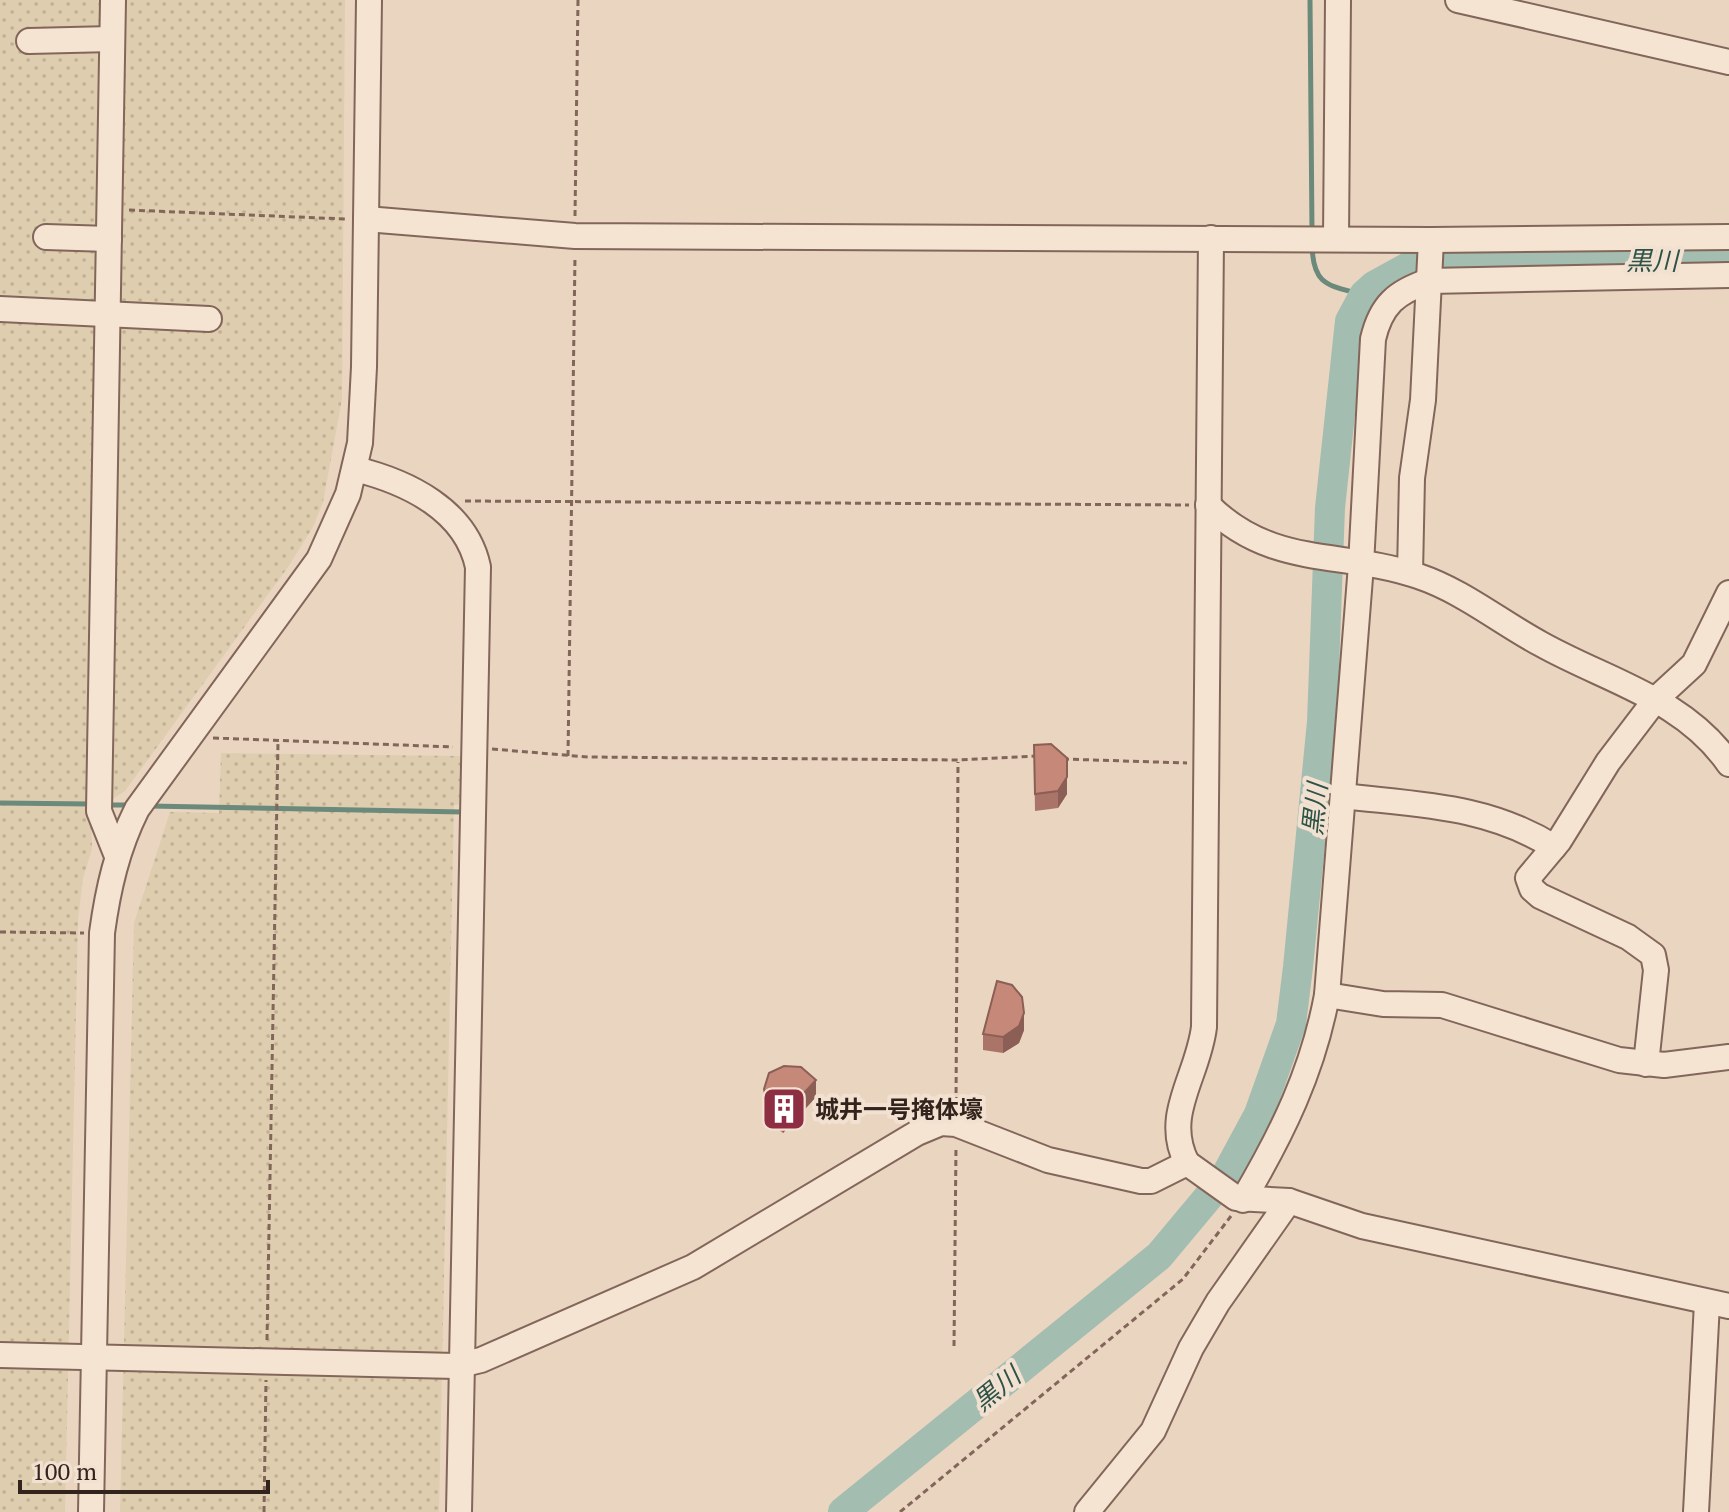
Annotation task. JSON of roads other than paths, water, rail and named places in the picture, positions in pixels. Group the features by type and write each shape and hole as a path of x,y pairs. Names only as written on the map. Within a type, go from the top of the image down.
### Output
{"street":[{"path":"113,0 99,811 117,856"},
{"path":"91,1512 102,933 117,856 137,809 319,559 340,518 355,469 363,396 369,0"},
{"path":"1323,238 1338,0"},
{"path":"1458,0 1729,62"},
{"path":"29,41 112,39"},
{"path":"366,219 575,236 1323,238 1431,245 1729,237"},
{"path":"46,237 109,239"},
{"path":"1211,238 1204,1027 1198,1058 1178,1117 1176,1138 1190,1164 1240,1199 1289,1201 1362,1226 1718,1304 1696,1512"},
{"path":"1410,573 1412,478 1423,400 1431,245"},
{"path":"1240,1199 1282,1135 1313,1055 1327,995 1377,320 1392,298 1429,279 1729,275"},
{"path":"0,309 209,319"},
{"path":"355,469 394,480 433,501 469,539 478,567 459,1512"},
{"path":"1208,505 1242,534 1302,553 1410,573 1467,599 1542,645 1656,699 1714,741 1729,764"},
{"path":"1646,1064 1656,970 1653,955 1628,937 1540,896 1532,889 1528,878 1554,847 1601,772 1656,699 1694,664 1729,593"},
{"path":"1343,796 1474,811 1509,823 1554,847"},
{"path":"1327,995 1383,1004 1442,1005 1596,1054 1646,1064 1683,1064 1729,1057"},
{"path":"0,1355 462,1364 494,1355 680,1273 917,1133 941,1123 956,1124 1048,1160 1133,1180 1151,1181 1190,1164"},
{"path":"1087,1512 1153,1431 1186,1358 1218,1302 1289,1201"}],"waterway":[{"path":"1310,0 1312,231"},
{"path":"1312,245 1316,269 1325,282 1364,295"},
{"name":"黒川","path":"843,1512 1159,1256 1225,1177 1259,1114 1291,1024 1322,722 1330,508 1350,321 1364,295 1412,265 1426,262 1729,260"},
{"path":"0,803 91,804"},
{"path":"105,805 131,805"},
{"path":"149,806 463,812 463,815"}],"place":[{"name":"城井一号掩体壕","path":"784,1109"}]}
